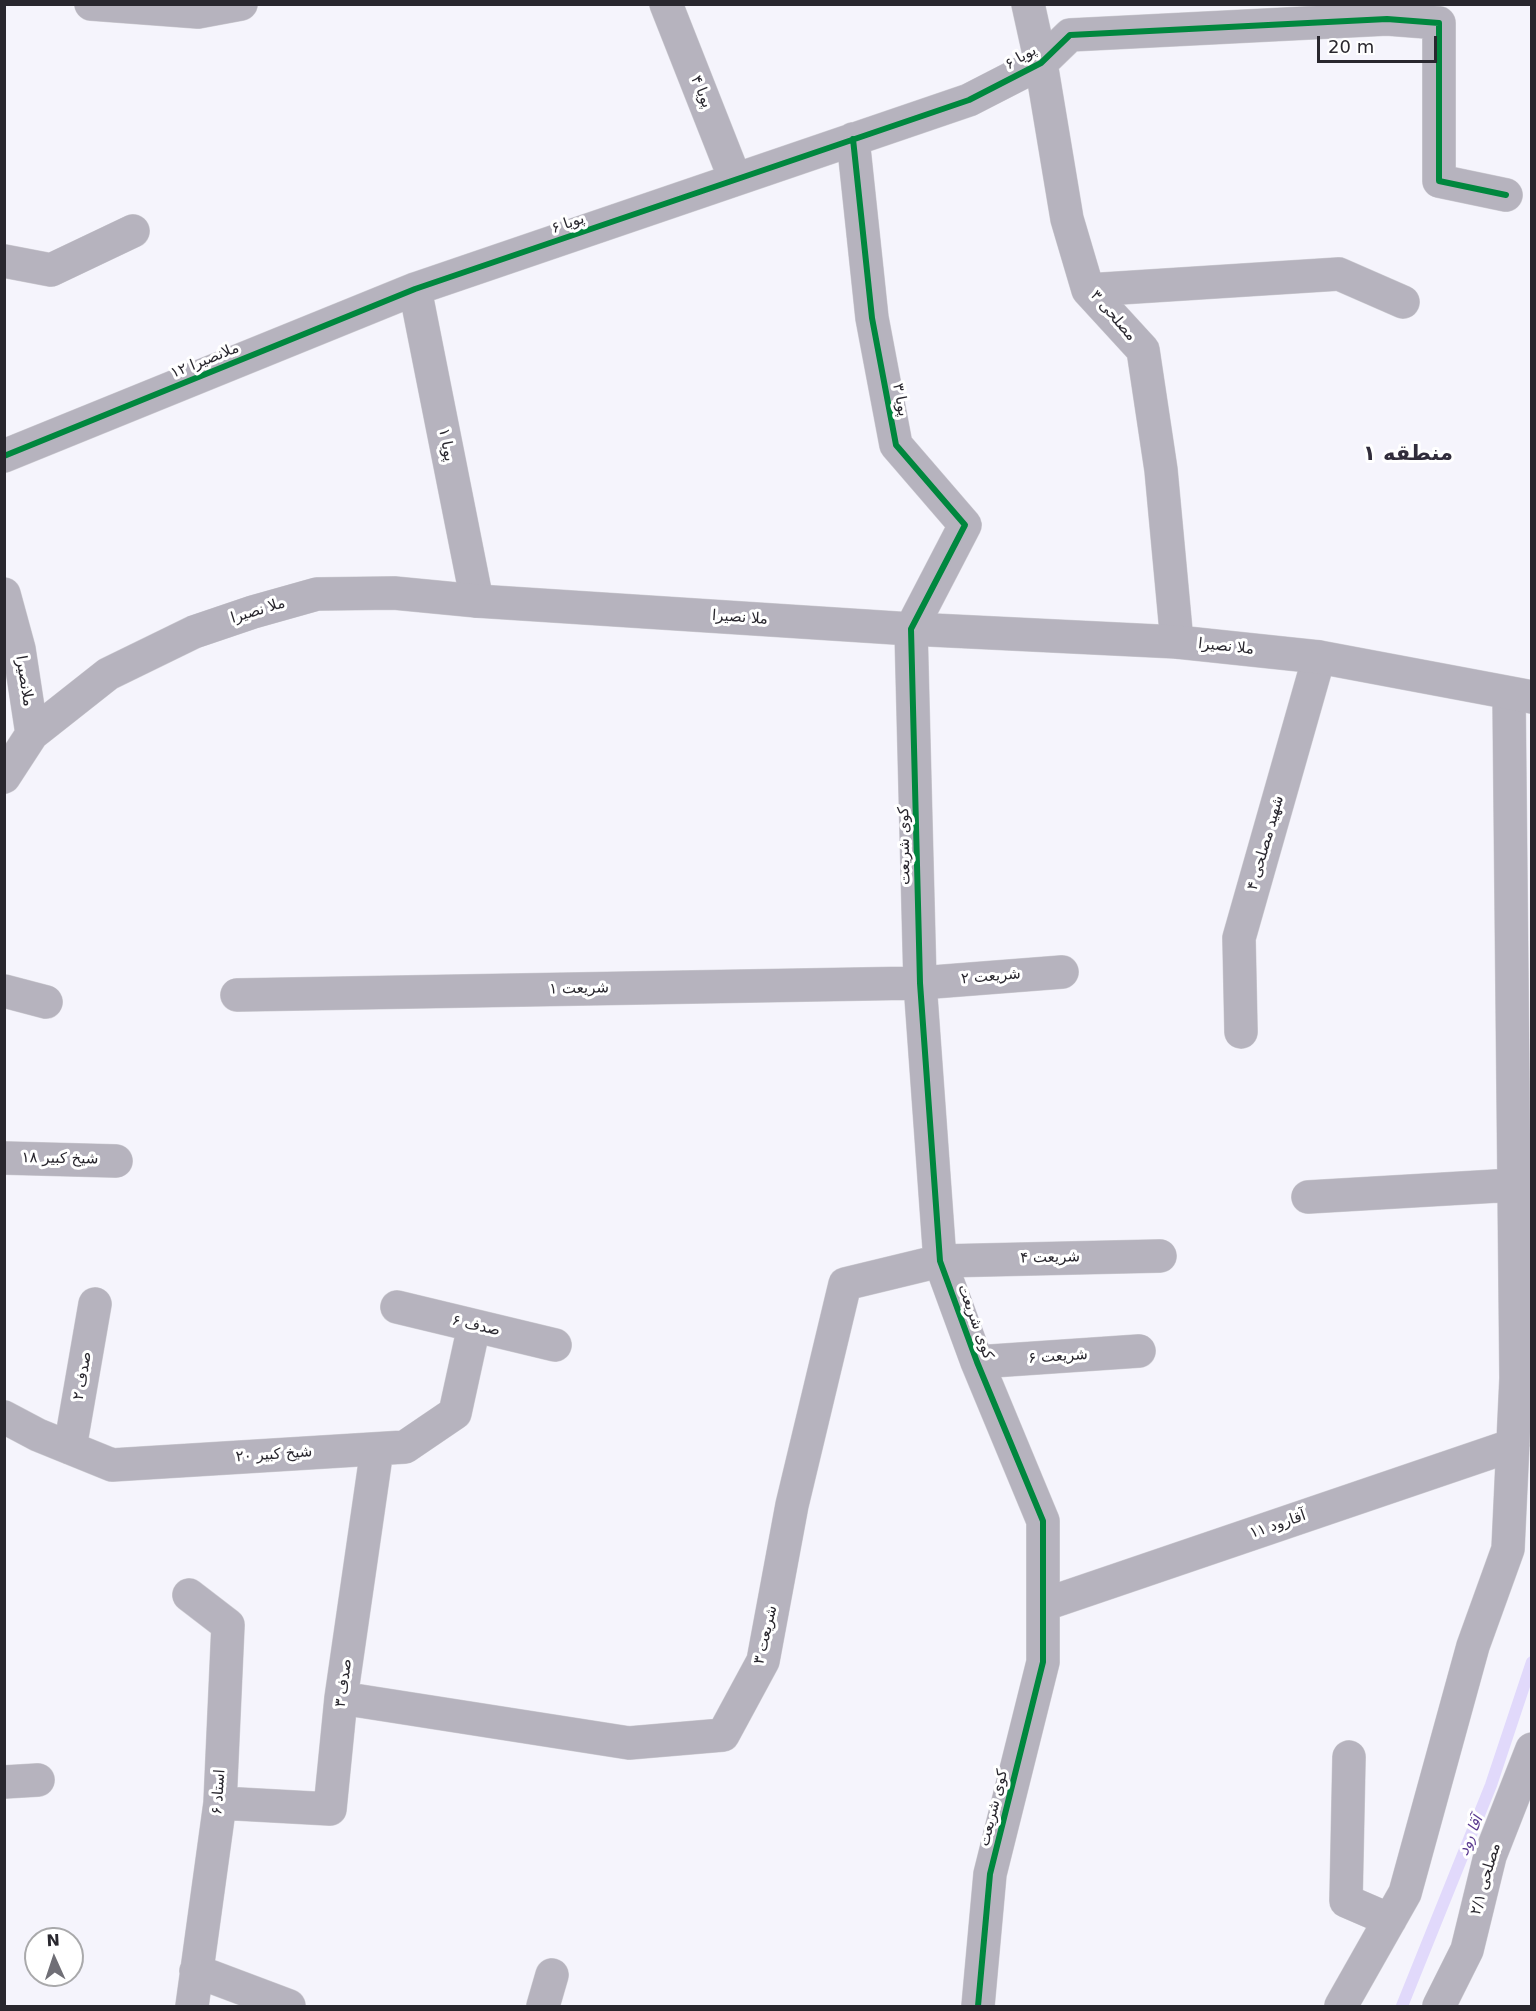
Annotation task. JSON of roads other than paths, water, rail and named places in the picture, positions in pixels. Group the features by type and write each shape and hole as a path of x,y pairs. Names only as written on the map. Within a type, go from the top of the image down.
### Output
{"street":[{"path":"91,4 198,12 241,4"},
{"name":"پویا ۴","path":"666,4 735,179"},
{"name":"مصلحی ۳","path":"1028,4 1041,63 1067,219 1088,290 1143,350 1161,470 1177,642"},
{"name":"پویا ۶","path":"415,289 969,100 1041,63 1070,35 1388,12 1439,23 1439,181 1506,195"},
{"name":"پویا ۳","path":"853,139 872,318 896,446 965,525 911,629"},
{"path":"4,261 51,270 133,231"},
{"path":"1088,290 1339,274 1403,302"},
{"name":"ملانصیرا ۱۲","path":"4,456 415,289"},
{"name":"پویا ۱","path":"415,289 477,601"},
{"name":"ملا نصیرا","path":"4,777 32,734 108,674 194,632 317,594 394,593 477,601 911,629 1177,642 1320,657 1520,696"},
{"name":"ملانصیرا","path":"4,594 12,650 32,734"},
{"name":"کوی شریعت","path":"911,629 920,983 940,1261 977,1362 1043,1521 1043,1662 990,1874 978,2007"},
{"name":"شهید مصلحی ۴","path":"1242,1032 1239,938 1320,657"},
{"path":"1341,2007 1405,1893 1473,1646 1509,1550 1516,1378 1514,1185 1520,696"},
{"name":"شریعت ۲","path":"920,983 1062,972"},
{"name":"شریعت ۱","path":"237,995 920,983"},
{"path":"4,991 46,1002"},
{"name":"شیخ کبیر ۱۸","path":"4,1158 116,1161"},
{"path":"1308,1197 1514,1185"},
{"name":"شریعت ۴","path":"940,1261 1160,1256"},
{"name":"شریعت ۳","path":"341,1698 629,1743 723,1735 763,1661 792,1504 845,1284 940,1261"},
{"name":"صدف ۲","path":"70,1448 95,1304"},
{"name":"صدف ۶","path":"397,1307 555,1345"},
{"name":"شیخ کبیر ۲۰","path":"4,1417 38,1435 112,1465 405,1447 455,1413 474,1326"},
{"name":"شریعت ۶","path":"977,1362 1139,1351"},
{"name":"آقارود ۱۱","path":"1043,1605 1513,1445"},
{"name":"صدف ۳","path":"220,1803 330,1809 341,1698 377,1449"},
{"name":"استاد ۶","path":"189,1595 228,1625 220,1803 192,2007"},
{"name":"مصلحی ۲/۱","path":"1439,2007 1467,1950 1490,1856 1525,1786 1532,1749"},
{"path":"1349,1757 1346,1901 1390,1920"},
{"path":"4,1782 38,1780"},
{"path":"196,1971 289,2007"},
{"path":"543,2007 552,1975"}],"waterway":[{"name":"آقا رود","path":"1402,2006 1491,1785 1532,1662"}],"district":[{"name":"منطقه ۱","path":"1408,455"}]}
